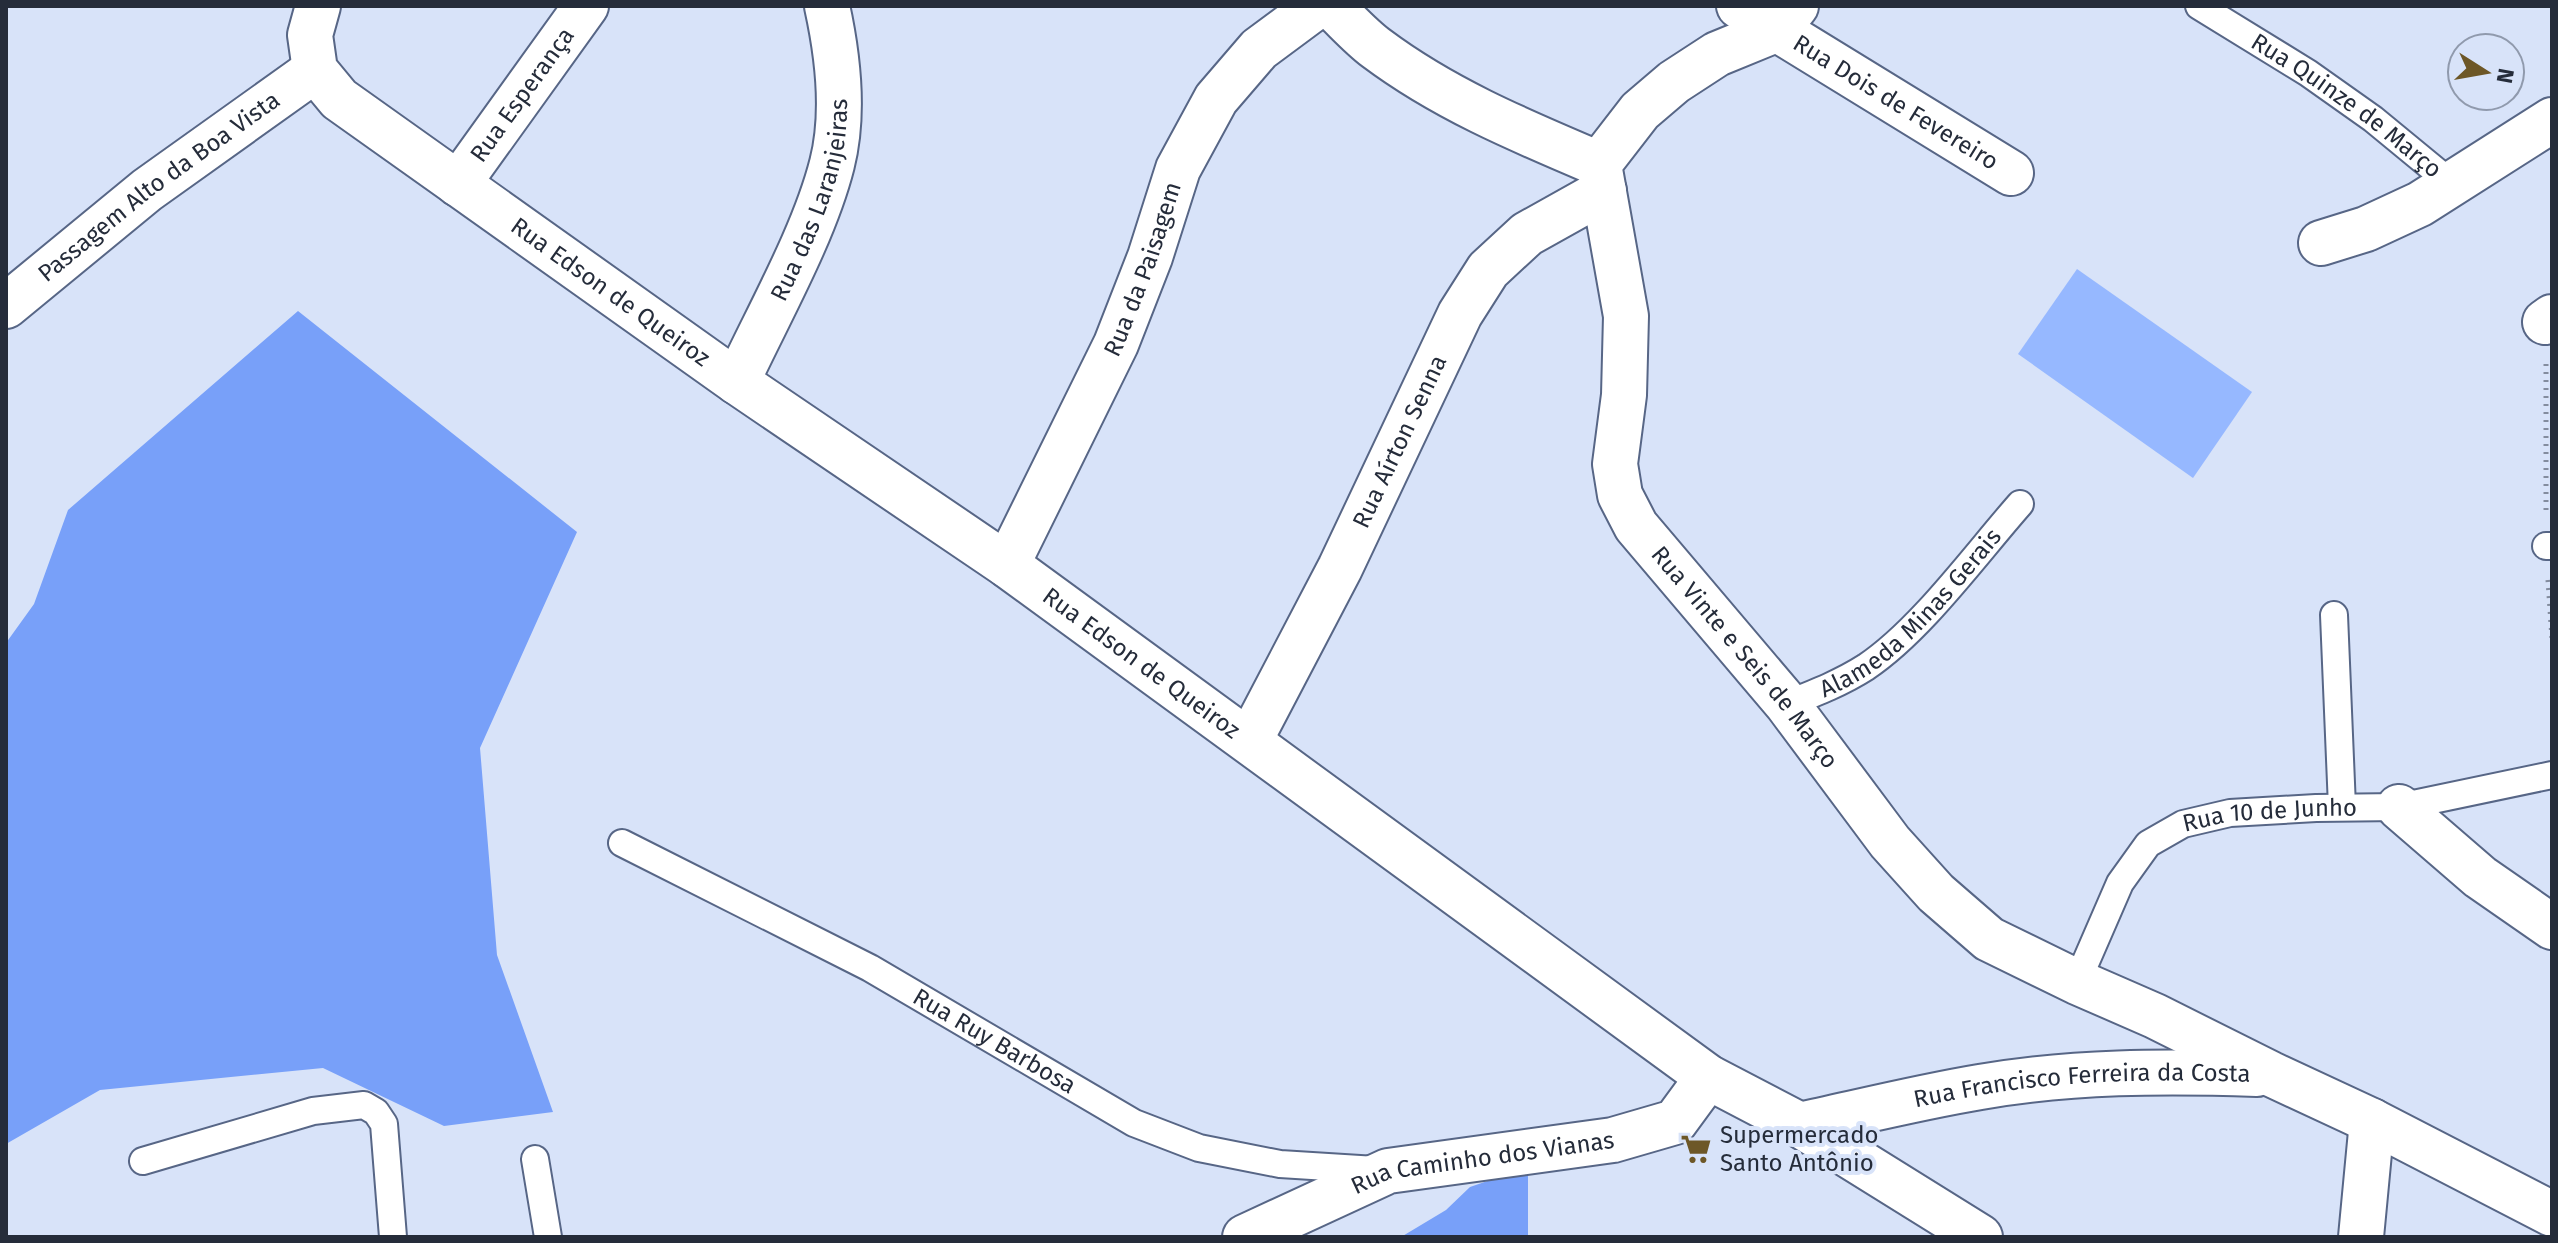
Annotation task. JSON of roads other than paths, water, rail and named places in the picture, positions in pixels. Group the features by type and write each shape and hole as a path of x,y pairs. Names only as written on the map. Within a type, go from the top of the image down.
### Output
{"street":[{"path":"315,70 310,35 318,6"},
{"name":"Rua Esperança","path":"458,184 586,6"},
{"name":"Rua das Laranjeiras","path":"737,382 810,227 833,163 839,106 835,43 827,6"},
{"name":"Rua da Paisagem","path":"1007,565 1116,344 1150,257 1178,169 1208,113 1216,99 1259,49 1317,6"},
{"path":"1331,6 1374,46 1430,85 1601,178 1640,111 1674,82 1717,54 1787,18"},
{"name":"Rua Dois de Fevereiro","path":"1739,6 1787,18 2011,173"},
{"name":"Rua Edson de Queiroz","path":"315,70 339,99 737,382 1007,565 1708,1077 1800,1125 1980,1237"},
{"name":"Passagem Alto da Boa Vista","path":"6,306 147,190 315,70"},
{"path":"2321,243 2366,229 2420,204 2552,120"},
{"name":"Rua Vinte e Seis de Março","path":"1601,178 1626,316 1624,395 1615,464 1620,495 1636,526 1787,704 1890,842 1936,893 1989,939 2372,1121 2552,1214"},
{"name":"Rua Aírton Senna","path":"1250,740 1340,568 1460,314 1488,270 1527,234 1601,178"},
{"path":"2399,807 2480,877 2552,927"},
{"name":"Rua Francisco Ferreira da Costa","path":"1800,1125 1981,1086 2076,1076 2171,1071 2271,1074"},
{"name":"Rua Caminho dos Vianas","path":"1245,1237 1388,1171 1559,1149 1625,1137 1675,1122 1708,1077"},
{"path":"2361,1237 2372,1121"}],"lane":[{"name":"Rua Quinze de Março","path":"2199,6 2308,73 2373,119 2452,184"},
{"name":"Alameda Minas Gerais","path":"1787,704 1831,687 1867,666 1901,638 2020,504"},
{"path":"2334,615 2342,807"},
{"name":"Rua 10 de Junho","path":"2077,982 2120,883 2148,844 2183,824 2230,813 2399,807 2552,775"},
{"name":"Rua Ruy Barbosa","path":"622,843 870,968 1134,1123 1199,1148 1280,1164 1388,1171"},
{"path":"143,1161 313,1111 364,1105 376,1112 384,1124 393,1237"},
{"path":"535,1159 548,1237"}],"place":[{"name":"Supermercado Santo Antônio","path":"1696,1149"}]}
